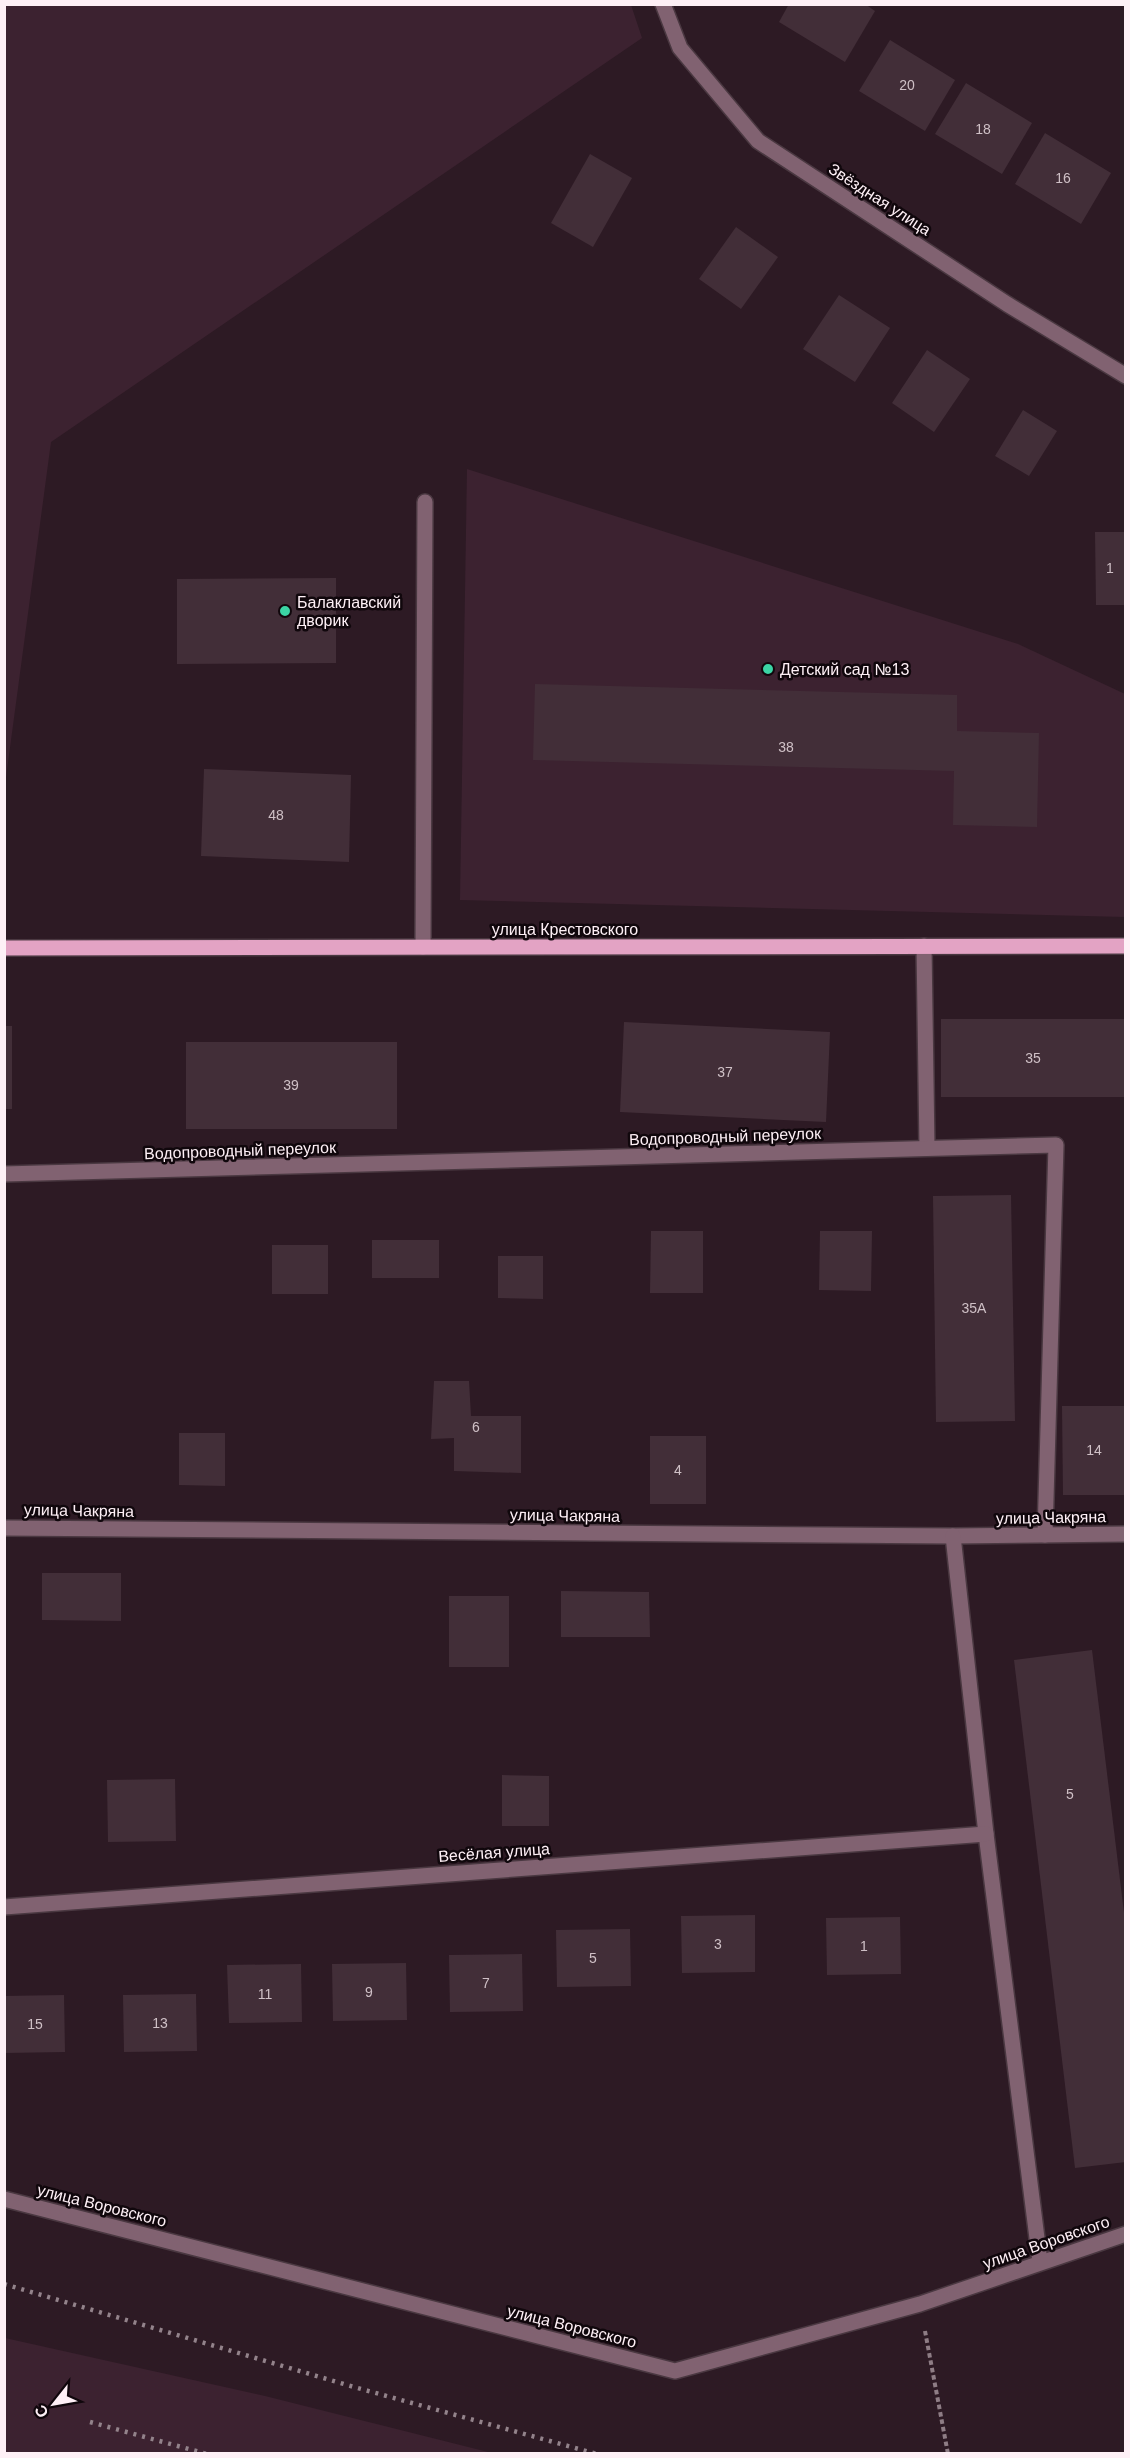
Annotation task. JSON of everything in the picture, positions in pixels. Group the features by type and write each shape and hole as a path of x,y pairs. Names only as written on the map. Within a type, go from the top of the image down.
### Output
{"main road":[{"name":"улица Крестовского","path":"4,948 1125,946"}],"street":[{"name":"Звёздная улица","path":"663,4 680,48 758,141 1007,304 1125,376"},
{"path":"423,947 425,502"},
{"path":"924,946 927,1148"},
{"name":"Водопроводный переулок","path":"4,1174 1056,1145 1045,1535"},
{"name":"улица Чакряна","path":"4,1528 953,1536 1125,1534"},
{"path":"953,1536 986,1834 1040,2262"},
{"name":"Весёлая улица","path":"4,1907 986,1834"},
{"name":"улица Воровского","path":"4,2199 675,2371 920,2304 1125,2234"}],"path":[{"path":"920,2304 948,2454"}],"shaded area":[{"path":"5,4 631,5 642,38 51,442 5,785"},
{"name":"Детский сад №13","path":"467,469 1018,644 1125,694 1125,917 460,900"},
{"path":"5,2338 265,2396 492,2453 5,2453"}],"building":[{"path":"789,4 865,4 875,11 845,62 779,22"},
{"path":"890,40 955,80 925,131 859,91"},
{"path":"966,83 1032,123 1002,174 935,134"},
{"path":"1045,133 1111,173 1081,224 1015,184"},
{"path":"590,154 632,178 593,247 551,223"},
{"path":"736,227 778,257 741,309 699,279"},
{"path":"839,295 890,328 855,382 803,349"},
{"path":"927,350 970,379 934,432 892,403"},
{"path":"1023,410 1057,431 1029,476 995,456"},
{"path":"1095,532 1126,532 1126,605 1096,605"},
{"path":"336,578 336,663 177,664 177,579"},
{"path":"535,684 957,695 957,731 1039,733 1037,827 953,825 954,771 533,760"},
{"path":"204,769 351,775 349,862 201,856"},
{"path":"941,1019 1126,1019 1126,1097 941,1097"},
{"path":"624,1022 830,1032 826,1122 620,1112"},
{"path":"4,1026 12,1026 12,1109 4,1109"},
{"path":"186,1042 397,1042 397,1129 186,1129"},
{"path":"1011,1195 1015,1421 936,1422 933,1196"},
{"path":"651,1231 703,1231 703,1293 650,1293"},
{"path":"820,1231 872,1231 871,1291 819,1290"},
{"path":"372,1240 439,1240 439,1278 372,1278"},
{"path":"272,1245 328,1245 328,1294 272,1294"},
{"path":"498,1256 543,1256 543,1299 498,1298"},
{"path":"434,1381 469,1381 471,1416 521,1416 521,1473 454,1471 454,1438 431,1439"},
{"path":"1062,1406 1126,1406 1126,1495 1063,1495"},
{"path":"179,1433 225,1433 225,1486 179,1485"},
{"path":"650,1436 706,1436 706,1504 650,1504"},
{"path":"42,1573 121,1573 121,1621 42,1620"},
{"path":"561,1591 649,1592 650,1637 561,1637"},
{"path":"449,1596 509,1596 509,1667 449,1667"},
{"path":"1092,1650 1126,1929 1126,2162 1075,2168 1014,1660"},
{"path":"502,1775 549,1776 549,1826 502,1826"},
{"path":"175,1779 176,1841 108,1842 107,1780"},
{"path":"755,1915 755,1972 682,1973 681,1916"},
{"path":"900,1917 901,1974 827,1975 826,1918"},
{"path":"630,1929 631,1986 557,1987 556,1930"},
{"path":"522,1954 523,2011 450,2012 449,1955"},
{"path":"406,1963 407,2020 333,2021 332,1964"},
{"path":"301,1964 302,2022 229,2023 227,1965"},
{"path":"196,1994 197,2051 124,2052 123,1995"},
{"path":"64,1995 65,2052 4,2053 4,1996"}],"railway":[{"path":"4,2284 354,2387 597,2454"},
{"path":"90,2422 207,2454"}],"place":[{"name":"Балаклавский дворик","path":"285,611"},
{"name":"Детский сад №13","path":"768,669"}]}
